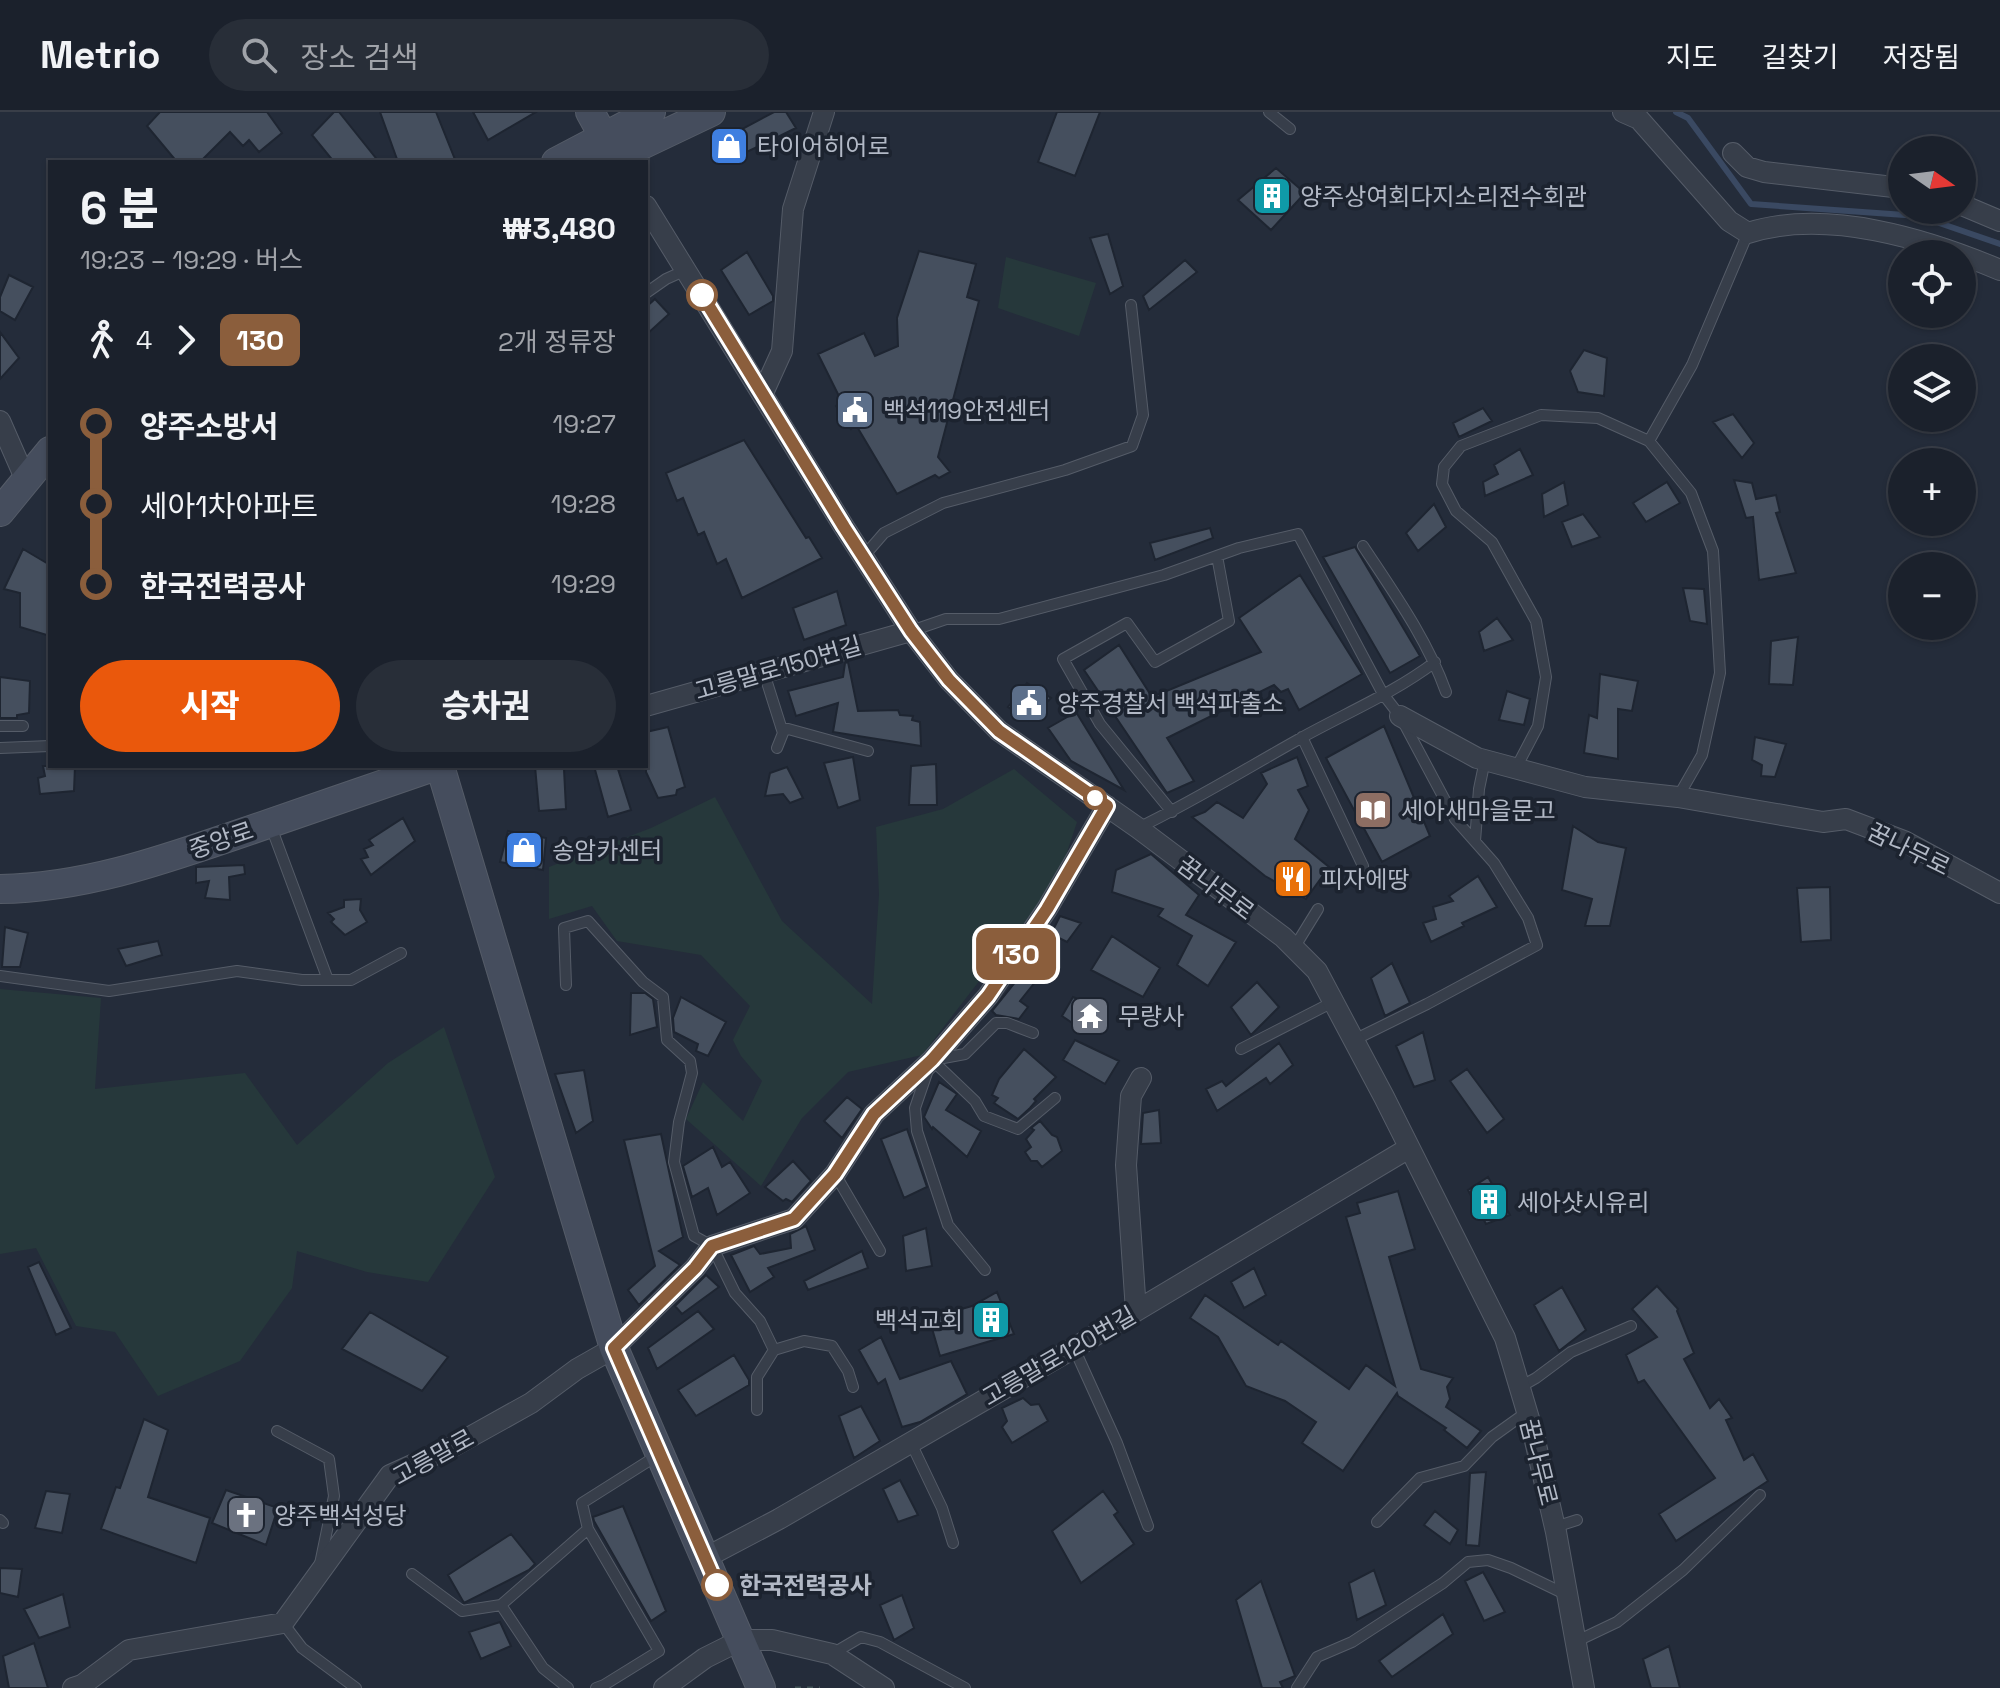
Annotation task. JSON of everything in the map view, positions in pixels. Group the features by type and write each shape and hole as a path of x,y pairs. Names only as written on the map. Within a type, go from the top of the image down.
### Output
{"street":[{"path":"607,146 651,112"},
{"path":"562,160 711,112"},
{"path":"763,393 782,351 793,209 824,112"},
{"path":"1623,112 1639,119 1729,221 1748,233 1772,225 1830,225 1916,239 2000,270"},
{"path":"1733,153 1747,167 1764,172 1888,186"},
{"name":"꿈나무로","path":"648,209 844,527 911,631 949,680 999,731 1138,828 1294,948 1317,971 1505,1338 1555,1527 1584,1688"},
{"path":"1976,211 2000,221"},
{"path":"0,421 14,473"},
{"path":"0,512 14,473 48,431"},
{"path":"14,473 48,452"},
{"name":"고릉말로150번길","path":"648,705 911,631"},
{"name":"꿈나무로","path":"1400,716 1477,758 1585,787 1678,797 1823,822 1846,819 1904,841 2000,893"},
{"name":"중앙로","path":"0,889 29,889 148,865 432,768"},
{"path":"439,768 614,1348 761,1688"},
{"path":"712,1246 794,1219 835,1174 874,1114 932,1060 988,996 1047,909 1107,806"},
{"path":"1136,1311 1126,1165 1131,1096 1141,1078"},
{"name":"고릉말로120번길","path":"705,1558 911,1443 1409,1148"},
{"name":"고릉말로","path":"283,1623 390,1475 452,1447 531,1403 577,1369 614,1348 695,1268 712,1246"},
{"path":"73,1688 82,1685 129,1650 283,1623"},
{"path":"664,1688 705,1658 741,1640 772,1640 832,1654 884,1688"}],"lane":[{"path":"1269,112 1290,129"},
{"path":"1649,441 1692,365 1748,233"},
{"path":"648,292 686,270"},
{"path":"864,556 884,533 943,503 1065,470 1132,446 1143,415 1131,305"},
{"path":"1516,768 1538,726 1546,677 1536,621 1492,542 1456,511 1442,484 1444,467 1461,446 1541,415 1598,418 1649,441 1691,493 1713,551 1720,673 1702,755 1678,797"},
{"path":"911,631 946,619 999,619 1164,575 1239,548 1298,534 1383,694 1400,716 1455,819 1494,863 1528,918 1537,945 1354,1040"},
{"path":"1363,546 1407,612 1435,662 1446,692"},
{"path":"1172,812 1100,724 1063,659 1127,623 1155,662 1229,621 1217,556"},
{"path":"1138,828 1172,812 1302,737 1408,683 1435,662"},
{"path":"764,673 783,733 777,748"},
{"path":"0,726 23,726"},
{"path":"781,727 868,751"},
{"path":"1302,737 1363,866"},
{"path":"0,748 48,746"},
{"path":"1475,841 1479,789 1485,760"},
{"path":"270,823 328,980"},
{"path":"1294,948 1318,909"},
{"path":"566,985 564,928 588,921 643,982 663,997 667,1040 690,1061 692,1073 679,1122 674,1162 694,1236 712,1246 735,1293 760,1321 774,1350"},
{"path":"0,976 109,991 237,971 302,980 351,980 401,953"},
{"path":"1241,1049 1333,1002"},
{"path":"932,1060 965,1054 996,1023 1007,1023 1033,1033"},
{"path":"932,1060 975,1101 984,1116 1002,1125 1018,1129 1055,1098"},
{"path":"932,1060 915,1108 917,1131 948,1225 985,1270"},
{"path":"835,1174 880,1251"},
{"path":"1520,1387 1571,1352 1631,1326"},
{"path":"757,1410 757,1377 774,1350 804,1341 832,1346 848,1371 853,1387"},
{"path":"1074,1348 1117,1443 1148,1526"},
{"path":"1377,1522 1420,1478 1464,1466 1492,1437 1527,1412"},
{"path":"277,1431 329,1459 334,1496 317,1578"},
{"path":"911,1443 942,1508 953,1543"},
{"path":"596,1688 659,1651 588,1529 582,1503 660,1454"},
{"path":"1575,1642 1617,1622 1683,1570 1760,1495"},
{"path":"1555,1527 1577,1520"},
{"path":"412,1574 462,1611 501,1605 588,1529"},
{"path":"1297,1688 1317,1657 1352,1642 1443,1583 1468,1562 1488,1560 1567,1595"},
{"path":"501,1605 543,1668 568,1688"},
{"path":"283,1623 302,1648 356,1688"},
{"path":"832,1654 861,1637 880,1642 965,1688"}],"path":[{"path":"795,1688 820,1688"}],"shaded area":[{"path":"1006,257 1096,283 1079,336 998,308"},
{"path":"1014,769 1077,822 1058,879 922,1055 848,1072 802,1118 761,1186 686,1119 703,1082 743,1121 762,1081 741,1056 733,1040 750,1006 701,955 617,941 592,906 549,919 549,867 651,828 715,797 782,921 872,1004 879,894 876,827 943,809"},
{"path":"0,989 101,998 95,1089 245,1073 297,1145 388,1063 444,1027 495,1177 428,1282 367,1272 297,1251 292,1288 240,1361 158,1396 115,1332 76,1326 36,1248 0,1254"}],"building":[{"path":"160,112 267,112 282,133 259,152 249,140 243,146 230,132 202,160 175,160 147,126"},
{"path":"334,112 339,112 377,160 332,160 312,135"},
{"path":"380,112 436,112 455,160 397,160"},
{"path":"473,112 536,112 488,140"},
{"path":"774,112 786,112 796,128 726,162 714,144"},
{"path":"1057,112 1100,112 1075,176 1038,162"},
{"name":"양주상여회다지소리전수회관","path":"1276,168 1305,193 1271,230 1238,200"},
{"path":"1108,234 1123,286 1110,294 1090,238"},
{"path":"919,251 976,264 967,297 979,301 938,457 950,472 939,478 935,475 897,494 856,425 851,429 836,406 841,400 818,354 864,333 875,356 898,346 897,318"},
{"path":"747,252 773,296 773,301 749,315 721,270"},
{"path":"1185,260 1197,272 1149,310 1143,296"},
{"path":"9,275 33,287 15,320 0,311 0,297"},
{"path":"655,299 669,314 648,333 648,305"},
{"path":"0,332 19,358 0,379"},
{"path":"1584,350 1607,358 1604,396 1578,392 1570,371"},
{"path":"1483,408 1492,421 1459,437 1453,423"},
{"path":"1733,414 1754,443 1742,458 1713,422"},
{"path":"744,440 822,558 742,598 726,559 717,564 704,532 698,535 683,498 677,501 666,473"},
{"path":"1520,449 1533,475 1485,496 1483,482 1498,474 1494,465"},
{"path":"1734,480 1752,483 1756,499 1776,495 1780,512 1776,513 1796,573 1759,580 1753,517 1746,518"},
{"path":"1564,482 1568,505 1544,517 1542,494"},
{"path":"1667,482 1680,503 1646,522 1633,503"},
{"path":"1434,504 1446,527 1418,551 1406,533"},
{"path":"1583,514 1600,537 1572,547 1562,522"},
{"path":"1210,528 1213,538 1155,560 1150,543"},
{"path":"1355,547 1420,656 1390,673 1323,557"},
{"path":"23,549 48,564 48,635 20,627 20,593 4,589"},
{"path":"1300,575 1362,674 1299,710 1288,689 1281,692 1274,685 1167,738 1194,781 1167,793 1084,670 1119,645 1152,697 1261,652 1239,618"},
{"path":"1683,588 1704,589 1707,624 1690,621"},
{"path":"837,591 846,625 804,640 793,608"},
{"path":"1497,618 1513,640 1484,651 1479,632"},
{"path":"1798,637 1793,685 1769,684 1771,641"},
{"path":"848,662 858,711 898,710 900,715 913,716 912,720 920,722 921,746 833,732 838,703 796,716 788,691 843,677 845,663"},
{"path":"1600,674 1638,681 1632,711 1618,709 1618,759 1584,753 1589,715 1597,718"},
{"path":"0,677 30,681 29,713 17,715 17,718 0,718"},
{"name":"양주경찰서 백석파출소","path":"1027,683 1051,698 1028,721 1008,707"},
{"path":"1507,691 1530,699 1524,725 1499,720"},
{"path":"1076,712 1124,790 1071,761 1048,728"},
{"path":"1384,726 1430,836 1382,862 1326,758"},
{"path":"668,727 685,787 677,790 676,795 658,798 646,772 648,732"},
{"path":"1755,737 1786,744 1775,777 1761,776 1762,765 1752,760"},
{"path":"853,757 860,800 838,808 824,763"},
{"path":"1297,757 1308,786 1298,790 1309,810 1295,839 1329,867 1306,899 1265,876 1192,817 1205,812 1217,802 1243,818 1267,784 1261,773"},
{"path":"936,764 937,805 909,805 911,766"},
{"path":"43,766 75,768 74,791 40,794 38,778 45,776"},
{"path":"787,767 803,798 790,803 783,794 765,796 770,773"},
{"path":"535,768 564,769 566,809 539,811"},
{"path":"595,768 618,768 631,810 608,817"},
{"path":"403,818 415,841 371,875 361,859 368,857 364,849 373,845 369,840"},
{"path":"1573,826 1598,842 1626,848 1610,926 1585,926 1592,899 1562,890"},
{"name":"송암카센터","path":"508,831 546,838 543,870 500,862"},
{"path":"1151,854 1199,895 1186,915 1236,942 1208,986 1177,965 1192,936 1158,916 1163,909 1112,892 1116,870"},
{"path":"244,865 245,874 229,877 230,900 205,898 209,881 196,883 196,867"},
{"path":"1478,876 1497,907 1431,942 1423,923 1436,919 1433,907 1453,901 1449,896"},
{"path":"1830,887 1831,940 1801,942 1797,888"},
{"path":"361,899 360,910 367,922 345,935 331,922 334,919 328,913 344,907 344,900"},
{"path":"1060,916 1081,923 1067,942 1051,934"},
{"path":"5,927 28,933 20,967 2,967"},
{"path":"1112,936 1160,968 1143,997 1091,970"},
{"path":"158,941 162,955 126,966 118,949"},
{"path":"1041,950 1052,961 1020,1001 1028,1007 1019,1019 996,1015 992,1011"},
{"path":"1392,963 1410,1003 1385,1016 1371,978"},
{"path":"1257,982 1279,1007 1251,1035 1231,1007"},
{"path":"631,993 645,993 653,999 657,1027 630,1035"},
{"path":"681,997 726,1022 708,1056 696,1051 698,1044 674,1032 673,1018"},
{"path":"1073,997 1092,1006 1081,1029 1062,1016"},
{"path":"1423,1032 1435,1080 1414,1087 1396,1046"},
{"path":"1075,1040 1119,1061 1105,1084 1063,1060"},
{"path":"1279,1043 1293,1065 1270,1084 1266,1078 1217,1111 1206,1089 1222,1081 1226,1086"},
{"path":"1024,1049 1056,1077 1018,1119 994,1103 998,1098 992,1095 999,1079"},
{"path":"1467,1069 1504,1119 1487,1133 1450,1081"},
{"path":"584,1070 593,1121 576,1133 555,1074"},
{"path":"939,1082 957,1094 946,1110 981,1131 967,1157 932,1129 924,1117"},
{"path":"847,1097 862,1109 842,1138 824,1121"},
{"path":"1159,1110 1161,1143 1141,1144 1143,1113"},
{"path":"1040,1121 1057,1137 1062,1151 1042,1167 1037,1161 1031,1161 1025,1152 1031,1147 1026,1139 1034,1130 1031,1128"},
{"path":"907,1129 927,1187 904,1198 881,1139"},
{"path":"661,1134 683,1237 659,1251 680,1265 639,1305 628,1290 655,1266 624,1140"},
{"path":"713,1147 722,1167 730,1162 750,1193 717,1215 708,1188 692,1197 683,1166"},
{"path":"793,1161 811,1181 792,1202 783,1201 765,1187"},
{"name":"세아샷시유리","path":"1488,1177 1510,1215 1486,1224 1468,1190"},
{"path":"1398,1191 1415,1249 1389,1257 1421,1369 1453,1378 1447,1387 1450,1399 1446,1407 1481,1431 1467,1448 1444,1430 1446,1428 1397,1393 1343,1471 1302,1443 1316,1422 1285,1401 1246,1386 1218,1337 1190,1318 1205,1295 1278,1345 1281,1341 1349,1389 1366,1365 1395,1386 1346,1217 1360,1213 1357,1203"},
{"path":"806,1226 815,1250 768,1268 774,1277 750,1292 731,1255 754,1246 760,1254 791,1248 790,1234"},
{"path":"926,1228 932,1266 906,1271 903,1236"},
{"path":"862,1251 868,1268 808,1290 804,1281"},
{"path":"39,1262 71,1328 56,1335 28,1267"},
{"path":"1254,1268 1266,1295 1244,1308 1231,1282"},
{"path":"706,1275 719,1287 682,1314 675,1306"},
{"path":"1657,1286 1678,1309 1694,1353 1684,1359 1710,1408 1719,1399 1732,1418 1726,1420 1744,1460 1753,1454 1768,1481 1676,1541 1659,1514 1715,1478 1644,1380 1638,1383 1626,1355 1657,1337 1632,1309"},
{"path":"1562,1287 1586,1330 1559,1351 1534,1305"},
{"path":"997,1292 1014,1334 940,1356 929,1318 972,1306"},
{"path":"698,1311 714,1329 657,1369 648,1348"},
{"path":"370,1312 448,1357 422,1391 342,1349"},
{"path":"881,1337 900,1379 951,1361 967,1394 920,1422 902,1427 885,1379 878,1384 859,1350"},
{"path":"734,1355 749,1385 696,1416 678,1390"},
{"path":"1023,1398 1031,1405 1039,1404 1048,1421 1012,1443 1002,1427 1007,1421 1002,1408"},
{"path":"861,1406 880,1441 854,1458 839,1416"},
{"path":"144,1419 168,1430 148,1497 210,1518 196,1563 101,1529 116,1487 120,1488"},
{"path":"1486,1472 1479,1546 1466,1545 1470,1473"},
{"path":"900,1480 918,1515 898,1522 883,1489"},
{"name":"양주백석성당","path":"226,1490 278,1508 266,1545 212,1523"},
{"path":"46,1491 70,1494 62,1533 35,1528"},
{"path":"1103,1491 1118,1512 1114,1515 1134,1544 1081,1583 1052,1531"},
{"path":"623,1506 666,1611 651,1621 593,1517"},
{"path":"1435,1511 1458,1530 1450,1544 1424,1525"},
{"path":"511,1534 535,1564 464,1603 448,1575"},
{"path":"0,1568 22,1569 18,1597 0,1593"},
{"path":"1374,1570 1386,1605 1357,1620 1349,1583"},
{"path":"1483,1572 1505,1612 1484,1621 1465,1581"},
{"path":"1261,1581 1295,1676 1280,1682 1283,1688 1262,1688 1236,1600"},
{"path":"63,1594 70,1627 39,1638 24,1609"},
{"path":"902,1595 914,1628 894,1640 880,1605"},
{"path":"1443,1614 1453,1634 1392,1677 1379,1661"},
{"path":"500,1622 511,1646 481,1659 469,1632"},
{"path":"34,1643 48,1688 9,1688 3,1656"},
{"path":"1669,1646 1680,1688 1651,1688 1643,1659"}],"waterway":[{"path":"1676,112 1688,118 1751,204 1919,216 2000,244"}],"bus line":[{"name":"130","path":"702,295 844,527 911,631 949,680 999,731 1107,806 1047,909 988,996 932,1060 874,1114 835,1174 794,1219 712,1246 695,1268 614,1348 717,1585"}],"place":[{"name":"타이어히어로","path":"729,146"},
{"name":"양주상여회다지소리전수회관","path":"1272,196"},
{"name":"백석119안전센터","path":"855,410"},
{"name":"양주경찰서 백석파출소","path":"1029,703"},
{"name":"세아새마을문고","path":"1373,810"},
{"name":"송암카센터","path":"524,850"},
{"name":"피자에땅","path":"1293,879"},
{"name":"무량사","path":"1090,1016"},
{"name":"세아샷시유리","path":"1489,1202"},
{"name":"백석교회","path":"991,1320"},
{"name":"양주백석성당","path":"246,1515"},
{"name":"한국전력공사","path":"717,1585"}]}
